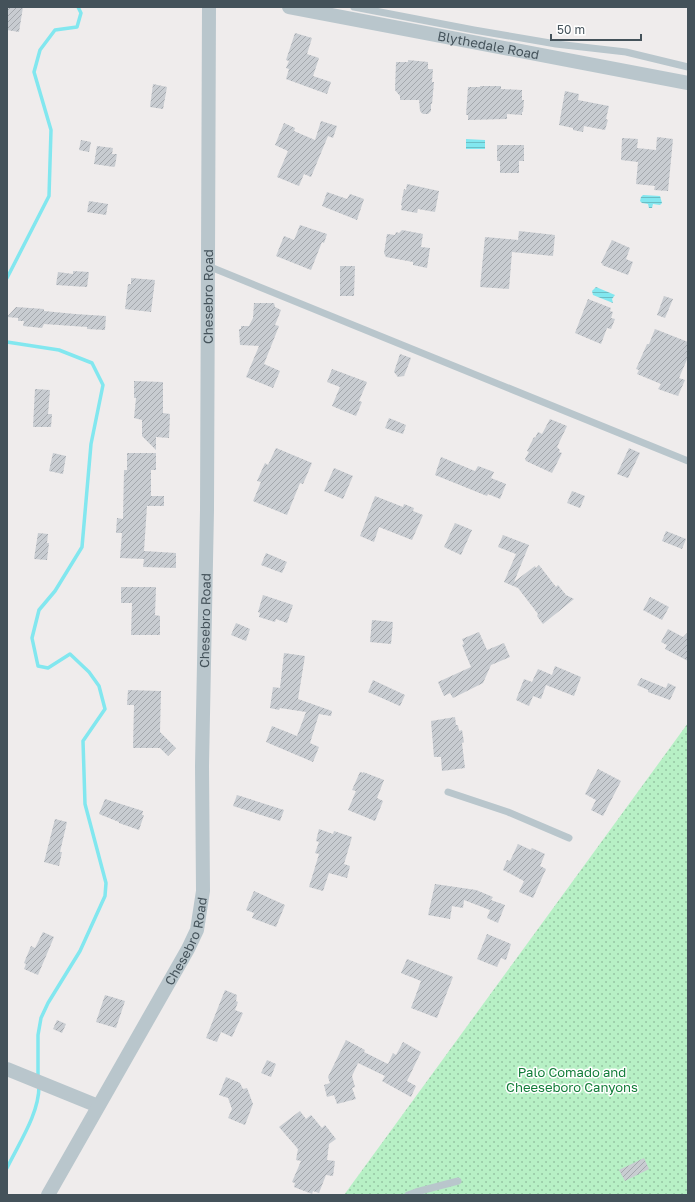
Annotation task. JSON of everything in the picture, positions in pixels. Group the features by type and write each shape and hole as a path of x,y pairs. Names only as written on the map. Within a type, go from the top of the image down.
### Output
{"street":[{"name":"Chesebro Road","path":"48,1195 188,949 197,930 203,891 202,766 207,510 209,7"},
{"name":"Blythedale Road","path":"289,7 688,83"},
{"path":"7,1068 98,1106"}],"lane":[{"path":"354,7 527,39 626,52 688,67"},
{"path":"208,266 688,461"},
{"path":"448,792 508,812 569,838"},
{"path":"408,1195 458,1181"}],"green space":[{"name":"Palo Comado and Cheeseboro Canyons","path":"688,723 688,1195 344,1195"}],"water":[{"path":"466,139 485,140 485,149 466,149"},
{"path":"643,195 660,196 662,203 660,205 653,204 652,208 649,208 648,204 640,201"},
{"path":"596,287 615,295 612,299 613,303 593,295 592,291"}],"building":[{"path":"7,7 23,7 19,32 7,30"},
{"path":"295,33 312,38 307,54 319,58 313,76 331,82 327,94 286,79 289,69 286,68 289,61 286,60"},
{"path":"408,60 428,62 428,69 433,69 432,82 434,82 432,104 431,111 428,114 423,114 420,111 419,100 400,100 400,96 395,90 396,62 408,62"},
{"path":"153,84 167,87 163,109 150,107"},
{"path":"501,86 501,89 522,90 522,100 524,100 522,115 507,114 507,119 468,120 468,115 466,115 468,87"},
{"path":"565,91 579,94 578,100 609,106 606,119 608,120 605,130 584,126 583,132 559,125"},
{"path":"321,121 337,126 333,138 328,136 311,177 304,174 299,186 277,177 288,151 275,145 284,123 295,128 294,131 315,140"},
{"path":"657,137 673,139 668,191 654,190 655,186 636,184 638,162 621,160 622,138 638,139 637,148 656,150"},
{"path":"81,140 91,142 89,152 79,150"},
{"path":"497,145 524,145 524,161 519,161 519,173 500,173 500,161 497,161"},
{"path":"97,146 113,148 112,154 117,154 114,167 94,164"},
{"path":"407,184 439,191 435,212 418,209 417,213 401,210 404,189 406,190"},
{"path":"327,192 347,199 350,194 364,199 357,220 322,206"},
{"path":"89,201 108,204 106,215 87,212"},
{"path":"300,225 327,234 324,243 322,242 311,270 276,256 284,236 294,240"},
{"path":"402,230 423,234 421,247 430,248 427,268 413,265 413,262 386,257 384,253 387,234 395,235 396,232 399,233"},
{"path":"519,231 555,235 553,256 512,252 509,289 480,287 485,237 518,240"},
{"path":"612,240 630,248 626,259 633,262 628,275 602,265 603,264 601,263"},
{"path":"340,266 355,266 354,296 340,296"},
{"path":"73,271 89,272 87,287 56,285 58,272 73,274"},
{"path":"131,278 155,280 151,312 125,309 128,284 131,284"},
{"path":"664,296 673,299 665,318 657,315"},
{"path":"588,299 611,308 610,311 613,312 611,318 615,319 611,329 607,328 601,344 575,333"},
{"path":"254,303 274,303 275,307 281,310 275,325 279,326 264,364 280,371 273,388 246,377 259,346 240,345 239,329 241,329 241,326 249,326 253,318"},
{"path":"16,307 106,316 105,330 87,329 87,327 44,324 42,328 23,326 24,321 18,321 18,318 7,317"},
{"path":"655,329 688,342 688,357 679,378 685,380 678,396 658,389 661,384 637,374 639,370 636,369"},
{"path":"400,354 411,358 404,376 398,377 394,372"},
{"path":"332,369 367,382 359,401 362,402 356,416 332,406 340,387 327,382"},
{"path":"134,381 163,382 163,413 170,414 169,438 156,437 156,450 142,436 142,420 134,418 136,398 134,398"},
{"path":"35,389 50,390 48,414 52,414 51,427 33,427"},
{"path":"389,418 406,425 403,434 385,428"},
{"path":"550,419 567,426 557,447 560,450 559,452 562,453 552,473 526,461 525,459 534,437 535,438 538,432 542,434"},
{"path":"276,448 312,463 303,484 300,483 287,515 253,501 261,482 257,481 265,463 268,465"},
{"path":"629,448 640,453 628,478 617,474"},
{"path":"53,453 66,456 63,474 49,471"},
{"path":"127,453 156,453 156,470 151,470 151,496 164,496 164,506 147,506 144,551 176,553 176,568 143,567 144,559 120,558 122,533 116,533 117,518 123,519 124,470 127,470"},
{"path":"441,457 475,471 478,466 494,472 491,478 506,484 500,499 488,494 487,496 435,475"},
{"path":"334,468 353,476 343,499 324,491"},
{"path":"572,491 585,496 580,508 567,503"},
{"path":"375,496 403,507 404,504 414,508 413,511 423,515 412,540 379,527 374,542 360,536"},
{"path":"455,523 472,530 461,555 444,547"},
{"path":"666,531 686,539 682,549 662,541"},
{"path":"38,533 48,534 47,543 49,543 47,560 34,559"},
{"path":"503,535 529,545 514,582 535,566 536,568 539,565 556,587 558,585 566,595 574,599 543,624 537,616 538,614 518,588 504,582 516,554 498,547"},
{"path":"266,553 287,562 282,573 261,565"},
{"path":"121,587 156,587 155,615 160,616 160,635 131,635 132,603 121,603"},
{"path":"263,595 293,605 287,623 276,619 275,622 259,617 260,613 258,612"},
{"path":"650,597 669,607 662,620 643,610"},
{"path":"372,620 393,622 391,644 370,642"},
{"path":"236,623 250,629 246,641 231,635"},
{"path":"668,629 683,637 688,632 688,661 665,649 667,645 661,642"},
{"path":"479,632 487,650 504,643 510,657 491,665 483,683 453,698 450,693 444,696 438,682 471,667 462,645 464,644 462,639"},
{"path":"284,653 305,656 298,699 332,711 331,716 319,714 310,743 319,747 313,762 266,742 272,726 297,736 306,712 270,708 273,687 280,688"},
{"path":"555,666 581,677 574,696 546,685 541,699 533,696 529,706 516,700 524,679 532,682 538,669 552,675"},
{"path":"641,678 666,688 668,683 676,687 670,700 648,692 648,690 637,685"},
{"path":"373,680 405,695 400,706 368,692"},
{"path":"128,690 161,691 160,732 176,748 168,756 160,748 133,748 134,705 127,705"},
{"path":"455,717 456,725 458,725 459,731 462,730 465,768 442,771 441,757 434,757 431,721"},
{"path":"598,769 621,781 603,816 591,810 596,800 585,794"},
{"path":"360,772 384,780 377,798 383,801 375,821 348,810 356,791 352,790"},
{"path":"237,795 284,810 280,821 233,806"},
{"path":"105,799 143,811 142,815 144,815 139,830 99,814"},
{"path":"55,819 67,822 60,852 62,852 59,866 44,862"},
{"path":"319,829 333,834 334,831 352,837 344,864 350,866 347,878 329,873 323,891 309,887 319,854 315,853 319,842 316,841"},
{"path":"518,844 545,854 540,866 546,869 533,898 519,892 524,881 503,870 507,860 510,861"},
{"path":"435,884 476,890 493,897 491,900 505,905 498,923 487,918 490,910 464,900 463,908 452,906 450,919 428,915"},
{"path":"254,891 285,905 276,927 252,918 254,913 246,910"},
{"path":"43,932 54,937 38,975 24,969 26,964 24,963 31,946 35,948"},
{"path":"487,934 511,944 506,960 501,958 497,967 477,959"},
{"path":"407,959 453,977 437,1018 411,1008 421,981 401,973"},
{"path":"225,990 237,995 236,1001 238,1002 235,1010 243,1013 232,1037 221,1032 217,1042 206,1038"},
{"path":"105,995 125,1001 116,1028 96,1022"},
{"path":"57,1020 66,1024 62,1033 53,1029"},
{"path":"346,1040 365,1050 364,1052 388,1064 393,1053 396,1055 403,1042 421,1052 407,1081 416,1086 411,1097 382,1081 385,1076 358,1063 352,1076 355,1087 352,1088 356,1099 337,1104 334,1095 327,1097 324,1085 330,1083 328,1077"},
{"path":"267,1060 276,1064 271,1077 261,1073"},
{"path":"226,1077 240,1083 243,1089 247,1088 253,1104 245,1125 228,1118 232,1109 228,1098 219,1095"},
{"path":"300,1111 306,1119 311,1115 322,1128 325,1125 336,1139 329,1144 327,1160 335,1161 333,1176 326,1175 319,1193 313,1191 312,1194 294,1187 295,1183 292,1182 301,1161 296,1160 298,1149 279,1127"},
{"path":"644,1158 649,1169 625,1181 619,1170"}],"waterway":[{"path":"7,278 49,196 51,130 34,72 40,50 55,30 77,27 81,13 78,7"},
{"path":"7,342 59,350 92,363 103,385 91,444 82,547 55,591 39,610 32,638 38,666 48,668 70,654 89,672 99,686 105,709 83,741 85,804 106,883 105,896 80,951 48,1003 41,1018 38,1035 38,1078"},
{"path":"7,1168 32,1118 36,1107 39,1086"}]}
